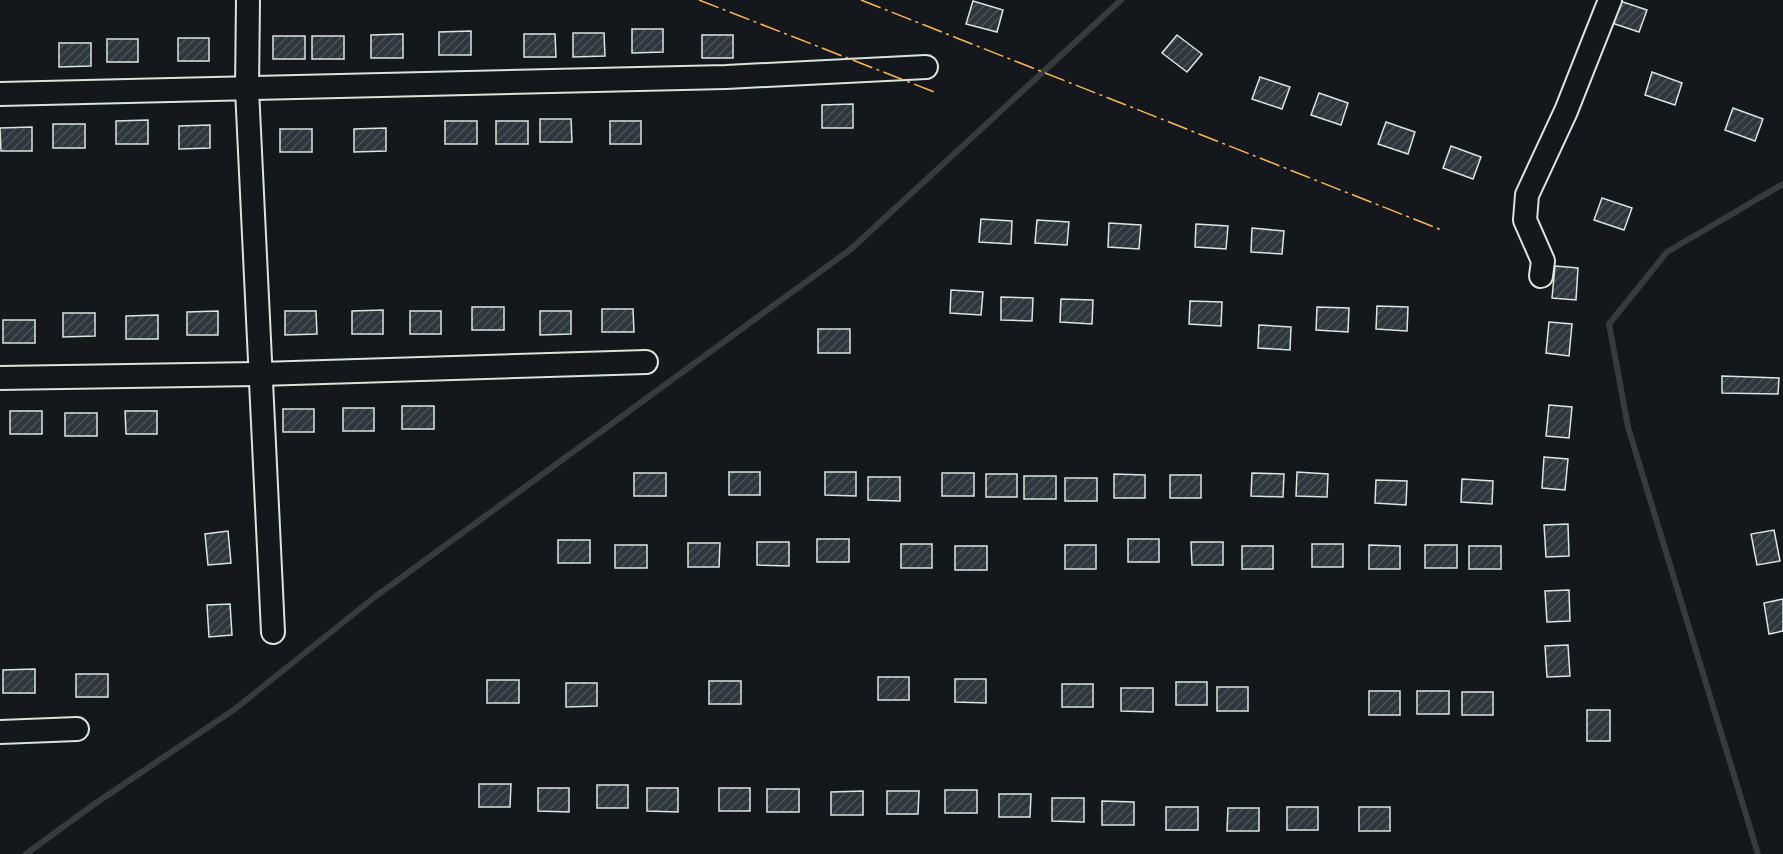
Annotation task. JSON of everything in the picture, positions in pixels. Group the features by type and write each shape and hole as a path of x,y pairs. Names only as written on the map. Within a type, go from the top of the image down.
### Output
{"street":[{"path":"248,0 247,89 273,632"},
{"path":"1541,276 1543,261 1525,220 1527,195 1571,100 1610,0"},
{"path":"0,94 726,77 926,67"},
{"path":"0,378 260,374 646,362"},
{"path":"0,732 77,729"}],"building":[{"path":"1617,0 1647,10 1639,32 1609,22"},
{"path":"973,1 1003,10 997,32 966,24"},
{"path":"632,29 663,29 663,52 632,53"},
{"path":"471,31 471,55 439,55 439,32"},
{"path":"573,33 604,33 605,56 573,57"},
{"path":"403,34 403,58 371,58 371,35"},
{"path":"524,34 555,34 556,57 524,57"},
{"path":"702,35 733,35 733,58 702,58"},
{"path":"1177,35 1202,54 1187,72 1162,53"},
{"path":"273,36 305,36 305,59 273,59"},
{"path":"312,36 344,36 344,59 312,59"},
{"path":"178,38 209,38 209,61 178,61"},
{"path":"107,39 138,39 138,62 107,62"},
{"path":"59,43 91,43 91,66 59,67"},
{"path":"1652,72 1682,83 1675,105 1645,95"},
{"path":"1260,77 1290,87 1282,109 1252,99"},
{"path":"1319,93 1348,103 1341,125 1311,115"},
{"path":"853,104 853,128 822,128 822,105"},
{"path":"1733,108 1763,119 1755,141 1725,130"},
{"path":"540,119 571,119 572,142 540,142"},
{"path":"148,120 148,144 116,144 116,121"},
{"path":"445,121 477,121 477,144 445,144"},
{"path":"496,121 528,121 528,144 496,144"},
{"path":"610,121 641,121 641,144 610,144"},
{"path":"1386,122 1415,132 1408,154 1378,144"},
{"path":"53,124 85,124 85,148 53,148"},
{"path":"210,125 210,148 179,149 179,126"},
{"path":"32,127 32,151 1,151 0,128"},
{"path":"386,128 386,151 354,152 354,129"},
{"path":"280,129 312,129 312,152 280,152"},
{"path":"1451,146 1481,157 1473,179 1443,168"},
{"path":"1602,198 1632,208 1624,230 1594,220"},
{"path":"981,219 1012,221 1011,244 979,242"},
{"path":"1037,220 1069,222 1067,245 1035,243"},
{"path":"1109,223 1141,225 1139,249 1108,247"},
{"path":"1196,224 1228,226 1226,249 1195,247"},
{"path":"1252,228 1284,231 1282,254 1251,252"},
{"path":"1555,266 1578,268 1576,300 1552,298"},
{"path":"951,290 983,292 981,315 950,313"},
{"path":"1001,297 1033,298 1032,321 1001,320"},
{"path":"1061,299 1093,300 1092,324 1060,322"},
{"path":"1190,301 1222,302 1221,326 1189,324"},
{"path":"1377,306 1408,307 1407,331 1376,329"},
{"path":"472,307 504,307 504,330 472,330"},
{"path":"1317,307 1349,308 1348,332 1316,330"},
{"path":"602,309 633,309 634,332 602,332"},
{"path":"383,310 383,334 352,334 352,311"},
{"path":"218,311 218,335 187,335 187,312"},
{"path":"285,311 316,311 317,334 285,335"},
{"path":"410,311 441,311 441,334 410,334"},
{"path":"540,311 571,311 571,334 540,335"},
{"path":"63,313 95,313 95,336 63,337"},
{"path":"158,315 158,339 126,339 126,316"},
{"path":"3,320 35,320 35,343 3,343"},
{"path":"1549,322 1572,324 1569,356 1546,353"},
{"path":"1259,325 1291,327 1290,350 1258,348"},
{"path":"818,329 850,329 850,353 818,353"},
{"path":"1722,376 1779,378 1778,394 1722,393"},
{"path":"1549,405 1572,407 1569,438 1546,436"},
{"path":"402,406 434,406 434,429 402,429"},
{"path":"343,408 374,408 374,431 343,431"},
{"path":"283,409 314,409 314,432 283,432"},
{"path":"10,411 42,411 42,434 10,434"},
{"path":"125,411 157,411 157,434 126,434"},
{"path":"65,413 97,413 97,436 65,436"},
{"path":"1544,457 1568,459 1565,490 1542,488"},
{"path":"729,472 760,472 760,495 729,495"},
{"path":"825,472 856,472 856,496 825,495"},
{"path":"1297,472 1328,474 1327,497 1296,496"},
{"path":"634,473 666,473 666,496 634,496"},
{"path":"942,473 974,473 974,496 942,496"},
{"path":"1252,473 1284,474 1283,497 1251,496"},
{"path":"986,474 1017,474 1017,497 986,497"},
{"path":"1114,474 1145,475 1145,498 1114,498"},
{"path":"1170,475 1201,475 1201,498 1170,498"},
{"path":"1024,476 1056,476 1056,499 1024,499"},
{"path":"868,477 900,477 900,501 868,500"},
{"path":"1065,478 1097,478 1097,501 1065,501"},
{"path":"1462,479 1493,481 1492,504 1461,502"},
{"path":"1376,480 1407,481 1406,505 1375,503"},
{"path":"1568,524 1569,556 1546,557 1544,525"},
{"path":"1774,530 1780,561 1757,565 1751,534"},
{"path":"228,531 231,563 208,565 205,534"},
{"path":"817,539 849,539 849,562 817,562"},
{"path":"1128,539 1159,539 1159,562 1128,562"},
{"path":"558,540 590,540 590,563 558,563"},
{"path":"757,542 789,542 789,566 757,565"},
{"path":"1191,542 1223,542 1223,565 1192,565"},
{"path":"688,543 720,543 719,567 688,567"},
{"path":"901,544 932,544 932,568 901,568"},
{"path":"1312,544 1343,544 1343,567 1312,567"},
{"path":"615,545 647,545 647,568 615,568"},
{"path":"1065,545 1096,545 1096,569 1065,569"},
{"path":"1369,545 1400,546 1400,569 1369,569"},
{"path":"1425,545 1457,545 1457,568 1425,568"},
{"path":"955,546 987,546 987,570 955,570"},
{"path":"1242,546 1273,546 1273,569 1242,569"},
{"path":"1469,546 1501,546 1501,569 1469,569"},
{"path":"1569,590 1570,621 1547,622 1545,591"},
{"path":"1783,599 1783,631 1769,634 1764,603"},
{"path":"230,604 232,635 209,637 207,605"},
{"path":"1568,645 1570,676 1547,677 1545,646"},
{"path":"35,669 35,693 3,693 3,670"},
{"path":"76,674 108,674 108,697 76,697"},
{"path":"878,677 909,677 909,700 878,700"},
{"path":"955,679 986,679 986,703 955,702"},
{"path":"487,680 519,680 519,703 487,703"},
{"path":"709,681 741,681 741,704 709,704"},
{"path":"1176,682 1207,682 1207,705 1176,705"},
{"path":"566,683 597,683 597,706 566,707"},
{"path":"1062,684 1093,684 1093,707 1062,707"},
{"path":"1217,687 1248,687 1248,711 1217,711"},
{"path":"1121,688 1153,688 1153,712 1121,711"},
{"path":"1369,691 1400,691 1400,715 1369,715"},
{"path":"1417,691 1449,691 1449,714 1417,714"},
{"path":"1462,692 1493,692 1493,715 1462,715"},
{"path":"1587,710 1610,710 1610,741 1587,741"},
{"path":"479,784 511,784 510,807 479,807"},
{"path":"597,785 628,785 628,808 597,808"},
{"path":"538,788 569,788 569,812 538,811"},
{"path":"647,788 678,788 678,812 647,811"},
{"path":"719,788 750,788 750,811 719,811"},
{"path":"767,789 799,789 799,812 767,812"},
{"path":"945,790 977,790 977,813 945,813"},
{"path":"863,791 863,815 831,815 831,792"},
{"path":"887,791 919,791 918,814 887,814"},
{"path":"999,794 1031,794 1030,817 999,817"},
{"path":"1052,798 1084,798 1084,822 1052,821"},
{"path":"1102,801 1134,802 1134,825 1102,825"},
{"path":"1166,807 1198,807 1198,830 1166,830"},
{"path":"1287,807 1318,807 1318,830 1287,830"},
{"path":"1359,807 1390,807 1390,831 1359,831"},
{"path":"1228,808 1259,808 1259,831 1227,831"}],"waterway":[{"path":"26,854 93,805 235,709 376,596 851,249 1121,0"},
{"path":"1758,854 1628,427 1609,324 1667,252 1783,184"}],"power":[{"path":"699,0 937,93"},
{"path":"861,0 1444,231"}]}
